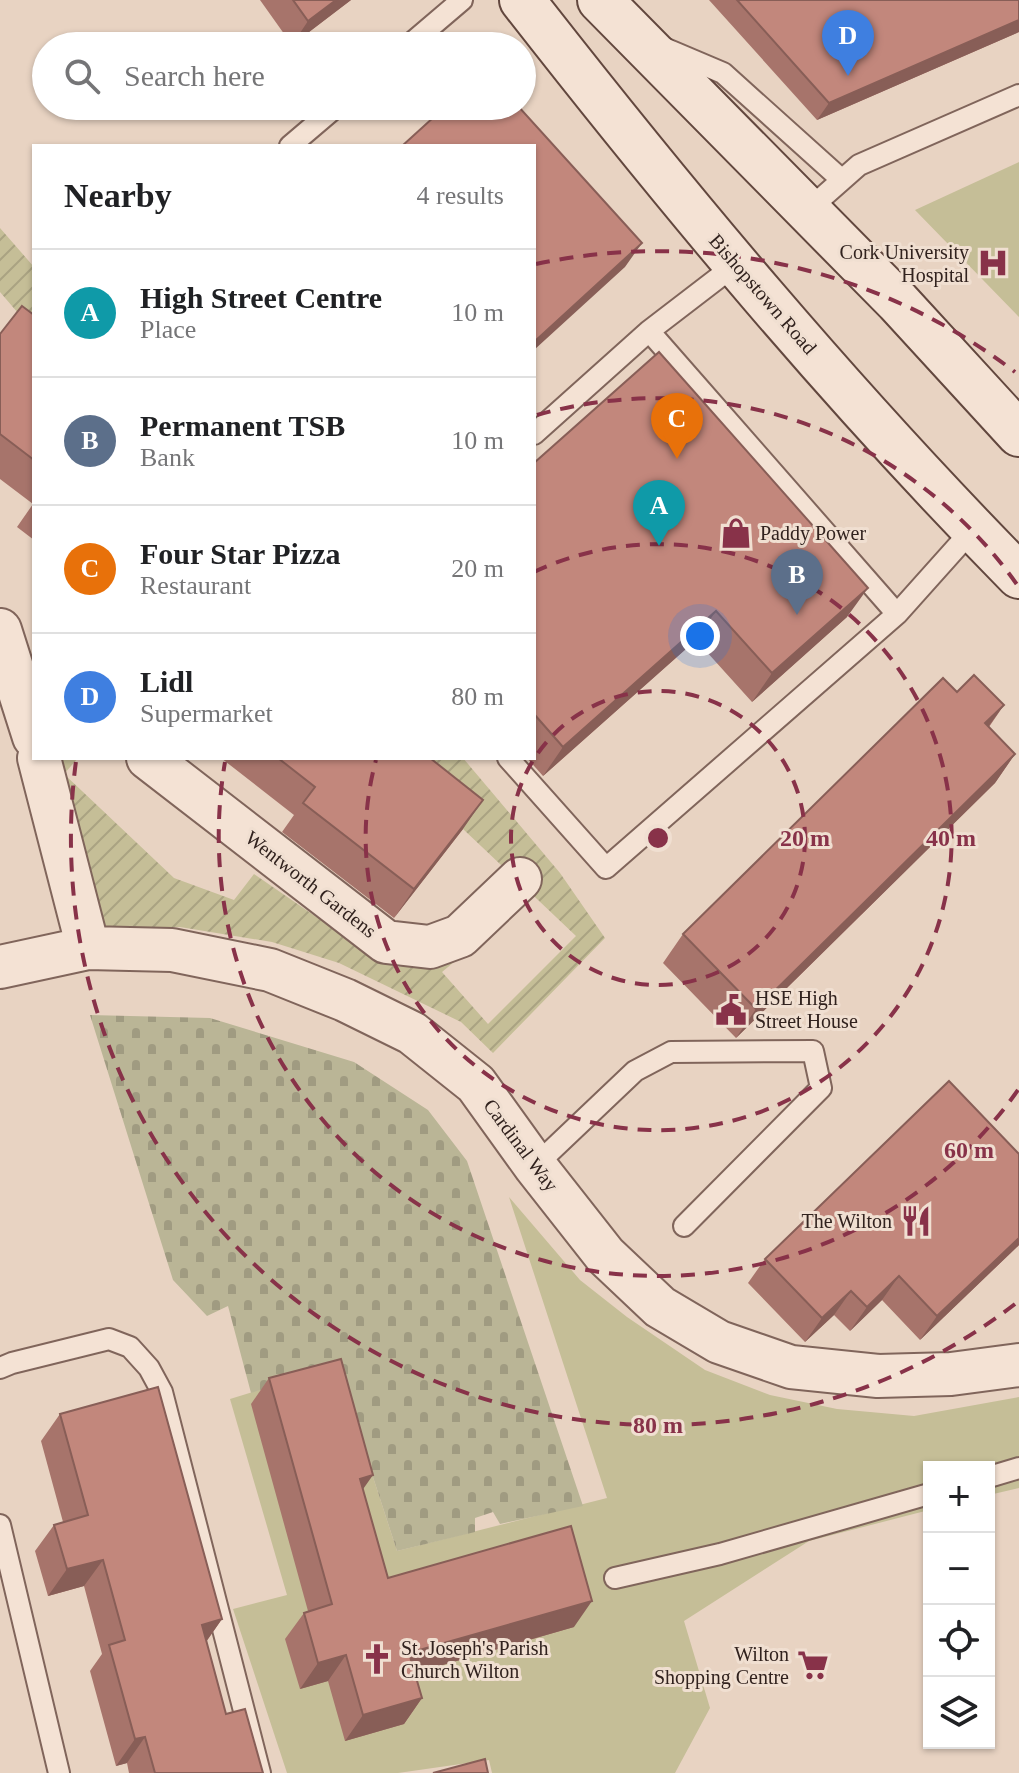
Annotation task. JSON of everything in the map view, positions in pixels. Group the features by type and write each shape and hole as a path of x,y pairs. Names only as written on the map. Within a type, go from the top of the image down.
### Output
{"main road":[{"name":"Bishopstown Road","path":"522,0 640,151 735,265 1019,576"},
{"path":"600,0 898,302 1019,434"}],"street":[{"path":"0,630 32,729"},
{"path":"40,760 88,948"},
{"name":"Wentworth Gardens","path":"151,760 386,942 430,947 460,936 520,879"},
{"name":"Cardinal Way","path":"0,967 88,948 172,950 270,970 345,1000 412,1033 476,1084 605,1255 660,1307 719,1342 791,1367 878,1376 951,1374 1019,1365"}],"lane":[{"path":"424,32 462,0"},
{"path":"638,37 723,73 842,180"},
{"path":"808,210 859,165 1019,95"},
{"path":"292,144 321,120"},
{"path":"536,432 649,331 735,265"},
{"path":"649,331 897,614"},
{"path":"510,760 606,868 897,614 973,529"},
{"path":"535,1166 635,1071 671,1052 813,1051 821,1088 684,1226"},
{"path":"0,1368 109,1339 130,1347 149,1368 162,1392 260,1773"},
{"path":"995,1475 1019,1468"},
{"path":"615,1578 720,1554 923,1496"},
{"path":"0,1525 59,1773"}],"shaded area":[{"name":"Cork University Hospital","path":"1019,162 1019,317 915,210"},
{"path":"0,228 32,265 32,354 18,313 0,292"},
{"path":"35,760 76,760 64,774 174,878 234,900 254,874 383,963 398,967 460,957 442,972 488,1024 576,936 463,829 376,760 465,760 560,873 605,938 493,1053 461,1022 339,963 272,942 180,927 111,928 81,918"},
{"path":"509,1197 580,1280 627,1317 705,1370 770,1395 837,1409 914,1416 1019,1397 1019,1488 995,1494 995,1461 923,1461 923,1512 809,1541 684,1621 710,1708 675,1773 492,1773 489,1760 398,1773 287,1773 233,1609 287,1595 230,1399 337,1366 397,1551 607,1498"}],"green space":[{"path":"90,1015 210,1018 354,1062 428,1110 467,1161 583,1506 500,1524 493,1512 475,1518 475,1532 397,1551 337,1366 251,1393 228,1306 207,1316 173,1280"}],"building":[{"path":"293,0 336,0 308,21"},
{"path":"737,0 1019,0 1019,20 829,103"},
{"path":"431,120 531,120 642,243 536,340 536,144 404,144"},
{"path":"22,306 32,314 32,458 0,434 0,334"},
{"path":"659,352 868,588 772,673 716,611 563,747 536,716 536,461"},
{"path":"974,675 1004,705 985,723 1015,754 756,1009 683,934 943,678 957,692"},
{"path":"281,760 433,760 483,800 414,889 303,803 315,787"},
{"name":"The Wilton","path":"949,1081 1019,1154 1019,1238 937,1316 899,1276 867,1307 851,1291 822,1318 765,1259"},
{"path":"341,1359 373,1475 360,1479 388,1578 571,1526 592,1601 409,1653 422,1698 363,1715 346,1655 318,1663 304,1613 332,1604 269,1378"},
{"path":"158,1387 222,1619 202,1625 226,1714 245,1709 263,1773 155,1773 145,1737 135,1739 109,1645 125,1640 103,1560 67,1569 54,1525 88,1515 60,1414"},
{"path":"485,1759 488,1773 433,1773"}],"place":[{"name":"Lidl","path":"848,76"},
{"name":"Cork University Hospital","path":"993,263"},
{"name":"Four Star Pizza","path":"677,459"},
{"name":"Paddy Power","path":"736,533"},
{"name":"High Street Centre","path":"659,546"},
{"name":"Permanent TSB","path":"797,615"},
{"name":"HSE High Street House","path":"731,1010"},
{"name":"The Wilton","path":"916,1221"},
{"name":"St. Joseph's Parish Church Wilton","path":"377,1659"},
{"name":"Wilton Shopping Centre","path":"813,1665"}]}
